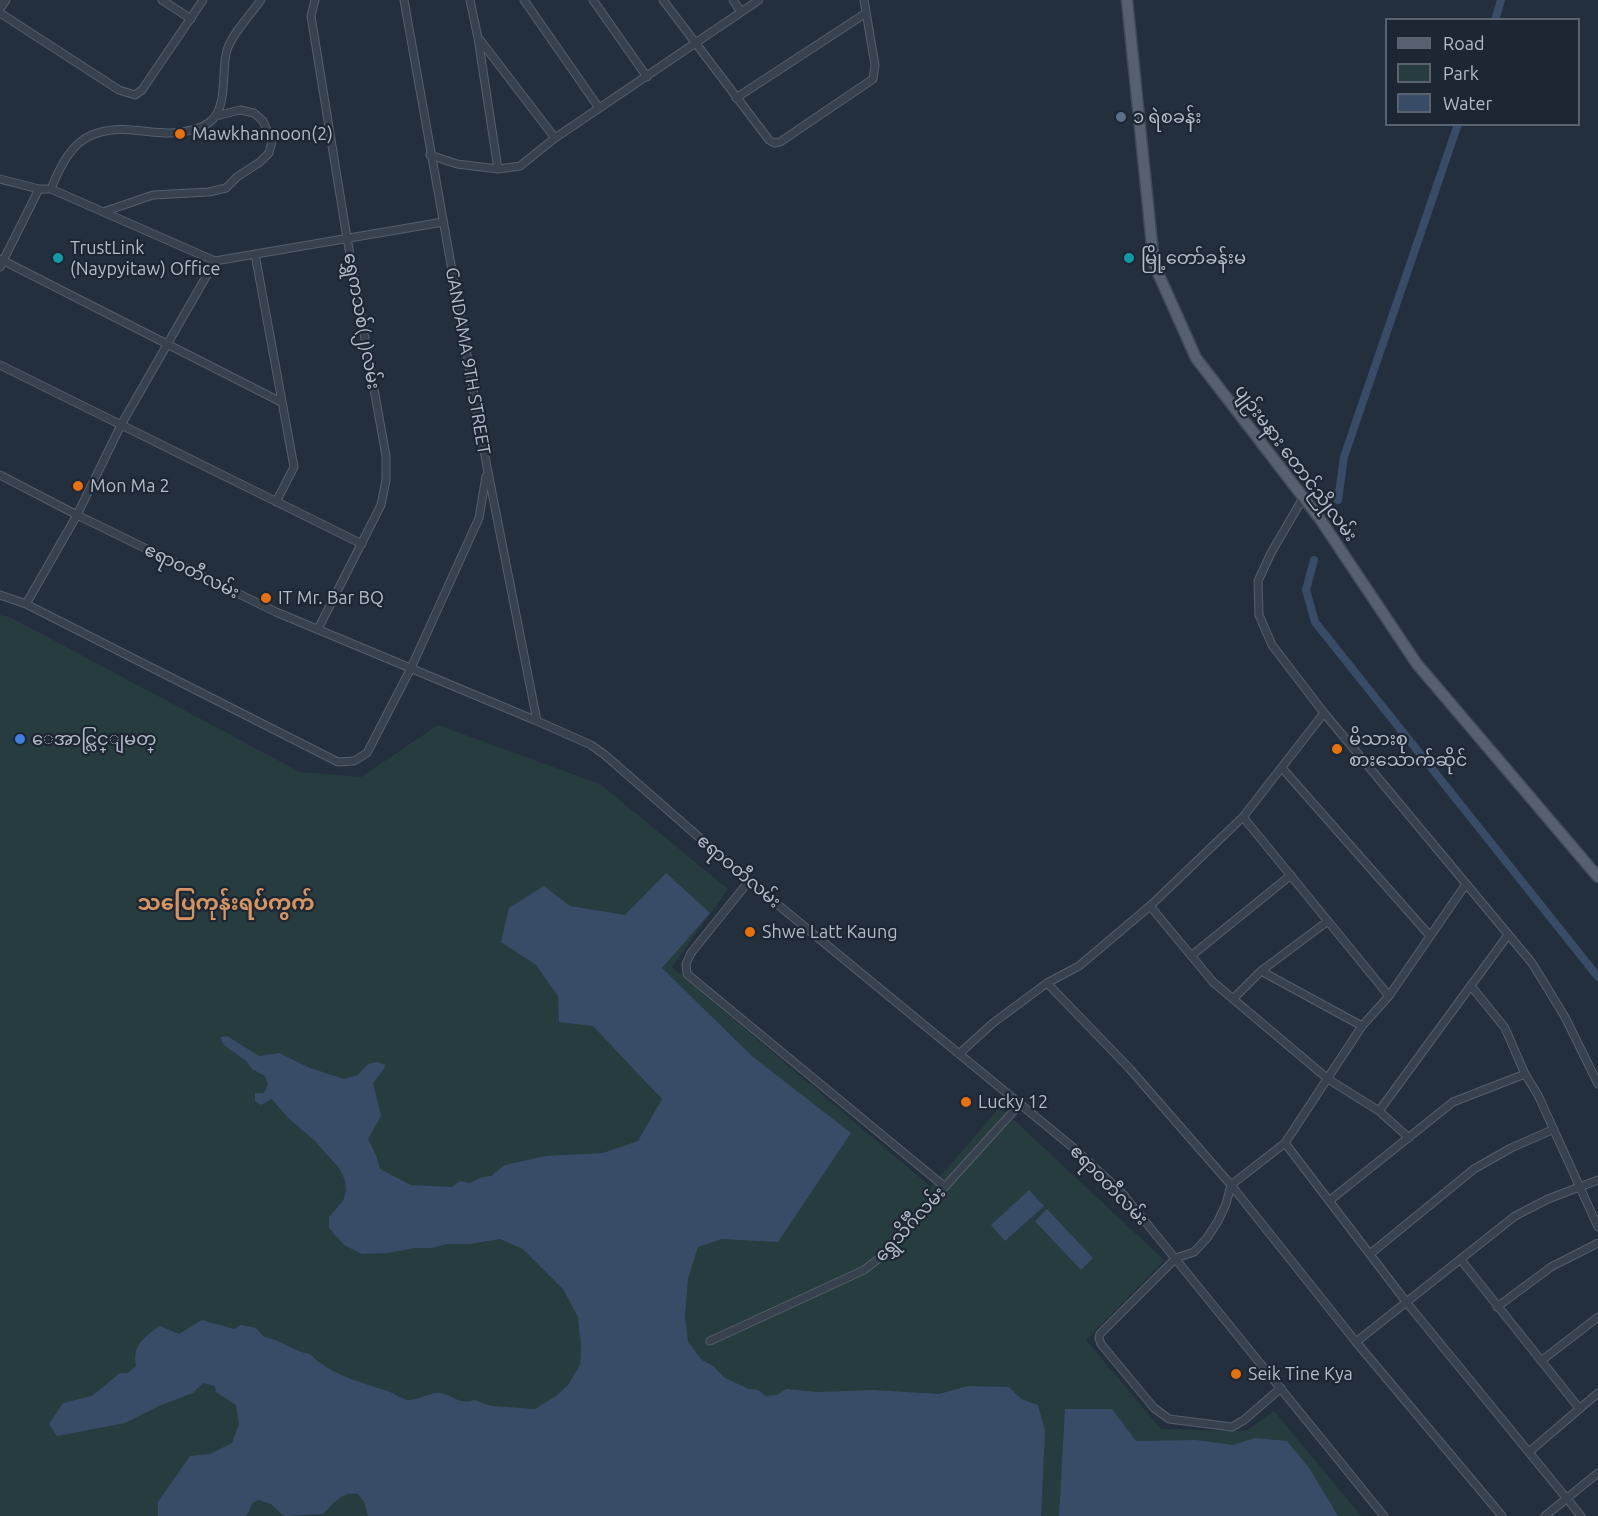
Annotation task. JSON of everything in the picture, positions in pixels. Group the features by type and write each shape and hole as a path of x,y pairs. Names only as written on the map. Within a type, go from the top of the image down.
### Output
{"main road":[{"name":"ပျဉ်းမနား တောင်ညိုလမ်း","path":"1127,0 1154,264 1196,358 1320,519 1417,664 1598,877"}],"street":[{"path":"0,7 5,0"},
{"path":"162,0 190,19"},
{"path":"0,13 119,90 135,95 142,90 203,0"},
{"path":"51,189 69,151 82,140 97,132 115,129 178,133 194,130 211,122 219,113 227,49 261,0"},
{"name":"ရွှေကသစ်(၂)လမ်း","path":"315,0 311,16 347,238 386,456 386,480 381,505 318,629"},
{"name":"GANDAMA 9TH STREET","path":"404,0 487,467 537,721"},
{"path":"470,0 498,169"},
{"path":"524,0 599,108"},
{"path":"593,0 647,77"},
{"path":"663,0 736,98 769,140 774,143 780,142 873,78 875,65 864,0"},
{"path":"733,0 741,12"},
{"path":"430,155 457,164 498,169 520,166 555,138 759,0"},
{"path":"736,98 866,13"},
{"path":"478,38 555,138"},
{"path":"103,212 153,195 209,192 226,188 269,153 272,141 263,121 254,113 240,110 216,116"},
{"path":"0,179 39,189 51,189 215,261 443,222"},
{"path":"39,189 1,262 281,402"},
{"path":"255,254 294,467 276,502"},
{"path":"26,604 77,515 121,425 215,261"},
{"path":"0,365 362,544"},
{"path":"0,595 26,604 338,762 354,761 367,753 411,668 479,518 487,467"},
{"name":"ဧရာဝတီလမ်း","path":"0,475 276,612 537,721 591,745 605,755 749,881 1076,1150 1122,1193 1384,1516"},
{"path":"1303,498 1271,553 1258,581 1259,615 1272,645 1324,712 1532,963 1565,1017 1598,1084"},
{"path":"960,1053 993,1023 1047,983 1079,966 1150,906 1244,817 1324,712"},
{"path":"1282,768 1430,936"},
{"path":"1244,817 1389,996"},
{"path":"1191,956 1291,875"},
{"path":"749,881 691,953 686,964 687,974 945,1187"},
{"path":"1281,1388 1244,1420 1232,1427 1169,1419 1154,1408 1101,1344 1100,1334 1176,1258 1194,1252 1207,1238 1226,1204 1231,1185 1285,1143 1362,1026 1389,996 1466,884"},
{"path":"1150,906 1213,982 1328,1079 1379,1111 1409,1138"},
{"path":"1233,999 1261,971 1328,921"},
{"path":"1379,1111 1508,935"},
{"path":"1261,971 1362,1026"},
{"path":"1047,983 1129,1068 1231,1185 1356,1342 1502,1516"},
{"path":"1471,986 1505,1028 1598,1227"},
{"path":"1329,1201 1453,1102 1525,1074"},
{"name":"ရွှေသိင်္ဂီလမ်း","path":"710,1341 864,1270 882,1256 1020,1104"},
{"path":"1370,1254 1474,1169 1511,1148 1552,1130"},
{"path":"1285,1143 1407,1303 1581,1516"},
{"path":"1356,1342 1515,1216 1548,1199 1598,1180"},
{"path":"1497,1307 1551,1267 1598,1243"},
{"path":"1461,1260 1579,1408"},
{"path":"1542,1361 1598,1317"},
{"path":"1529,1452 1598,1393"},
{"path":"1545,1516 1598,1473"}],"green space":[{"path":"0,615 10,617 300,772 361,777 438,725 600,784 728,889 672,967 931,1187 1000,1107 1164,1260 1086,1340 1161,1429 1246,1431 1274,1411 1361,1516 0,1516"}],"water":[{"path":"666,873 710,913 662,968 753,1057 851,1133 778,1242 722,1239 698,1247 688,1278 685,1317 688,1342 702,1360 713,1366 725,1378 749,1389 758,1390 766,1396 777,1395 786,1389 818,1392 873,1390 939,1394 968,1386 1009,1387 1021,1399 1038,1405 1045,1431 1041,1516 368,1516 364,1502 358,1494 347,1494 338,1499 323,1514 284,1516 271,1504 259,1500 252,1503 245,1516 158,1516 158,1502 190,1456 210,1454 232,1443 239,1424 236,1405 216,1392 215,1386 203,1383 193,1393 161,1405 125,1423 57,1436 49,1424 63,1403 92,1396 120,1373 128,1373 136,1366 136,1352 140,1342 149,1334 160,1326 179,1334 202,1320 234,1329 241,1325 256,1328 264,1337 310,1354 318,1362 337,1373 407,1400 439,1393 464,1402 474,1400 491,1406 535,1409 556,1396 568,1385 580,1365 578,1317 563,1289 523,1249 500,1239 388,1253 362,1254 344,1245 329,1228 329,1217 343,1201 346,1191 345,1180 339,1168 272,1099 261,1105 255,1101 255,1093 264,1093 268,1084 265,1076 252,1069 246,1061 224,1045 220,1037 227,1036 259,1056 279,1053 310,1068 344,1079 358,1075 368,1064 378,1062 385,1065 373,1083 381,1116 368,1139 380,1169 411,1185 452,1187 460,1181 470,1183 482,1177 491,1176 505,1165 545,1156 603,1153 638,1141 662,1099 593,1026 559,1022 558,996 536,965 501,942 509,908 544,886 570,906 625,915"},
{"path":"1029,1190 1044,1206 1005,1241 991,1225"},
{"path":"1047,1209 1093,1258 1081,1270 1035,1221"},
{"path":"1065,1409 1112,1409 1136,1441 1196,1440 1233,1445 1255,1438 1287,1441 1309,1468 1338,1516 1059,1516"}],"waterway":[{"path":"1496,18 1501,0"},
{"path":"1338,500 1344,457 1457,126"},
{"path":"1314,560 1306,590 1315,622 1598,977"}],"place":[{"name":"၁ ရဲစခန်း","path":"1121,117"},
{"name":"Mawkhannoon(2)","path":"180,134"},
{"name":"TrustLink (Naypyitaw) Office","path":"58,258"},
{"name":"မြို့တော်ခန်းမ","path":"1129,258"},
{"name":"Mon Ma 2","path":"78,486"},
{"name":"IT Mr. Bar BQ","path":"266,598"},
{"name":"ေအာင္လြင္ျမတ္","path":"20,739"},
{"name":"မိသားစု စားသောက်ဆိုင်","path":"1337,749"},
{"name":"Shwe Latt Kaung","path":"750,932"},
{"name":"Lucky 12","path":"966,1102"},
{"name":"Seik Tine Kya","path":"1236,1374"}],"district":[{"name":"သပြေကုန်းရပ်ကွက်","path":"226,903"}]}
